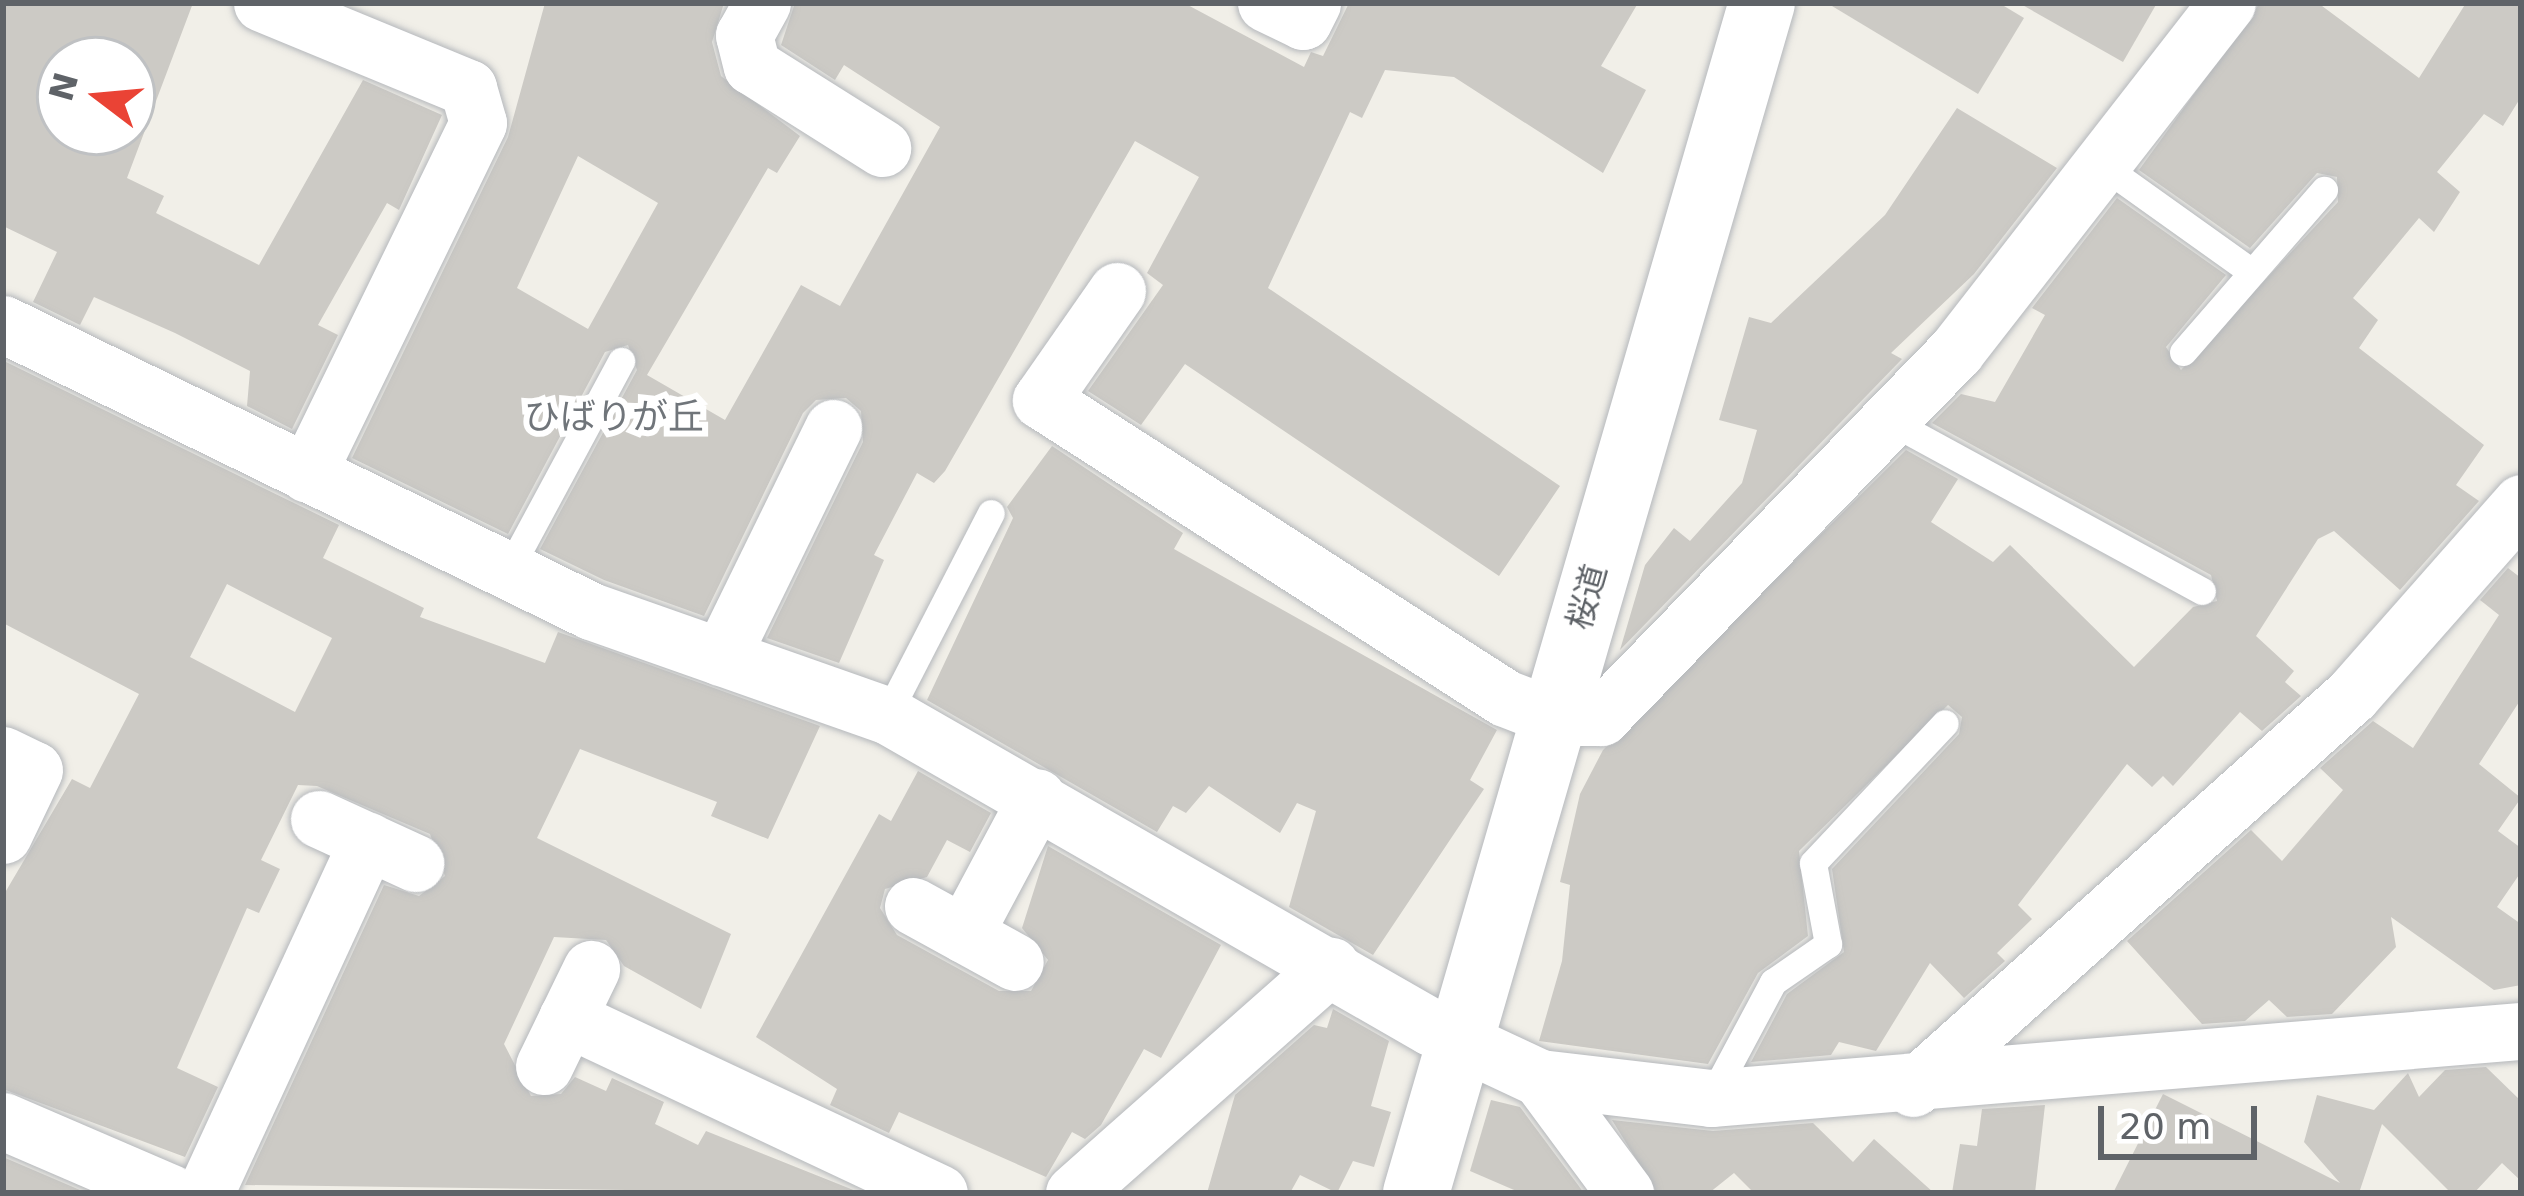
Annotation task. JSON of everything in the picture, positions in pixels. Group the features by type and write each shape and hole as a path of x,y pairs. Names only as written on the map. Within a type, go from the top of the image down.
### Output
{"street":[{"path":"262,3 468,88 478,122 307,474"},
{"path":"762,3 744,35 752,66 882,148"},
{"path":"1266,3 1303,21 1312,3"},
{"name":"桜道","path":"1416,1193 1762,3"},
{"path":"1117,291 1041,400 1505,698 1554,717 1601,717 1623,704 1892,422 2106,168 2227,3"},
{"path":"3,324 507,573 887,716 1037,797 1460,1042 1540,1078 1711,1098 1913,1088 2521,1031"},
{"path":"721,657 833,428"},
{"path":"1913,1088 2352,695 2521,503"},
{"path":"3,755 34,770 3,835"},
{"path":"964,934 1037,797"},
{"path":"205,1193 367,841"},
{"path":"914,906 1015,962"},
{"path":"1074,1193 1331,966"},
{"path":"567,1018 939,1193"},
{"path":"1540,1078 1625,1193"},
{"path":"3,1121 170,1193"}],"lane":[{"path":"2106,168 2252,272"},
{"path":"2183,352 2324,190"},
{"path":"507,573 621,361"},
{"path":"1892,422 2202,591"},
{"path":"887,716 991,512"},
{"path":"1711,1098 1773,982 1828,944 1813,863 1945,723"}],"building":[{"path":"3,3 193,3 156,101 156,36 36,36 36,156 135,156 127,178 164,196 156,213 259,265 363,80 442,115 399,210 387,203 318,325 338,335 292,429 247,406 250,371 175,333 94,297 80,325 33,302 57,252 3,226"},
{"path":"545,3 724,3 712,42 721,76 800,136 777,173 768,168 647,375 725,420 801,285 840,306 940,127 844,65 835,80 781,45 795,3 1184,3 1304,67 1311,52 1323,56 1349,3 1638,3 1601,66 1646,90 1603,173 1454,77 1385,70 1362,118 1350,112 1268,288 1560,486 1499,576 1185,364 1141,425 1088,391 1163,285 1147,273 1199,177 1135,141 945,471 934,483 917,473 874,555 884,560 839,663 767,638 863,442 861,411 846,398 816,400 803,413 704,616 604,580 540,549 637,370 628,345 605,352 508,534 352,458 508,137","holes":["578,156 658,203 588,329 517,288"]},
{"path":"1827,3 1999,3 2024,18 1978,94"},
{"path":"2019,3 2157,3 2123,62"},
{"path":"2260,3 2318,3 2419,78 2466,3 2521,3 2521,97 2503,126 2484,114 2437,172 2460,192 2434,232 2419,218 2353,298 2378,320 2359,348 2484,445 2456,485 2479,501 2400,590 2334,531 2318,539 2256,636 2294,671 2285,682 2301,696 2262,731 2240,712 2173,786 2163,776 2152,787 2127,764 2018,905 2032,919 1997,953 2005,961 1964,998 1930,963 1876,1051 1839,1042 1831,1055 1751,1062 1787,994 1844,952 1832,869 1959,734 1962,717 1948,705 1799,851 1808,936 1758,973 1708,1064 1539,1041 1562,961 1570,885 1560,882 1580,794 1603,750 1906,450 1958,479 1931,522 1993,562 2010,545 2134,667 2193,607 2217,601 2211,575 1932,423 1961,394 1995,402 2045,315 2032,308 2117,198 2226,275 2166,347 2181,370 2338,202 2337,177 2317,173 2250,248 2139,170"},
{"path":"1957,108 2057,168 1974,274 1891,353 1902,359 1620,650 1645,565 1674,528 1690,541 1742,483 1757,430 1719,420 1749,317 1771,323 1885,215"},
{"path":"4,361 339,525 323,558 424,608 420,617 545,663 558,632 820,726 768,839 711,816 717,802 580,749 537,838 731,934 701,1009 624,966 606,940 554,937 504,1044 531,1096 561,1094 575,1077 606,1091 612,1078 664,1102 655,1124 698,1145 706,1131 861,1193 245,1185 384,885 419,896 445,876 430,834 317,786 298,785 261,860 280,869 259,913 247,908 177,1068 218,1087 185,1157 3,1089 3,896 72,779 90,788 139,694 3,623","holes":["227,584 332,638 295,712 190,657"]},
{"path":"1052,446 1183,533 1174,549 1497,730 1470,780 1484,789 1373,955 1289,907 1316,811 1297,803 1280,833 1209,786 1186,813 1173,806 1157,832 927,700 1013,518 1007,507"},
{"path":"2508,568 2521,578 2521,699 2479,764 2521,798 2498,831 2521,848 2521,872 2497,907 2521,924 2521,985 2494,990 2391,917 2396,947 2332,1014 2287,1017 2269,1000 2245,1021 2202,1024 2127,941 2251,830 2282,861 2343,790 2320,768 2373,721 2413,748 2499,615 2480,600"},
{"path":"918,771 991,813 970,852 947,840 927,877 885,889 880,908 897,935 999,991 1031,991 1048,960 1022,928 1048,846 1221,945 1161,1058 1144,1049 1101,1125 1085,1139 1072,1132 1046,1177 899,1112 889,1133 830,1105 837,1089 756,1037 879,814 891,821"},
{"path":"1333,1009 1389,1041 1371,1106 1391,1112 1374,1167 1353,1161 1337,1193 1300,1175 1290,1193 1207,1193 1235,1095 1314,1025 1327,1028"},
{"path":"2486,1067 2521,1101 2521,1181 2502,1163 2474,1193 2451,1193 2382,1124 2359,1193 2113,1193 2163,1094 2340,1183 2304,1142 2317,1095 2374,1110 2408,1073 2419,1097 2445,1070"},
{"path":"1491,1100 1520,1107 1584,1193 1521,1193 1470,1171"},
{"path":"2045,1105 2035,1193 1952,1193 1960,1144 1977,1146 1982,1109"},
{"path":"1612,1120 1713,1131 1813,1123 1853,1162 1874,1139 1934,1193 1754,1193 1734,1173 1709,1193 1657,1193"},
{"path":"3,1157 87,1193 3,1193"}],"district":[{"name":"ひばりが丘","path":"614,417"}]}
